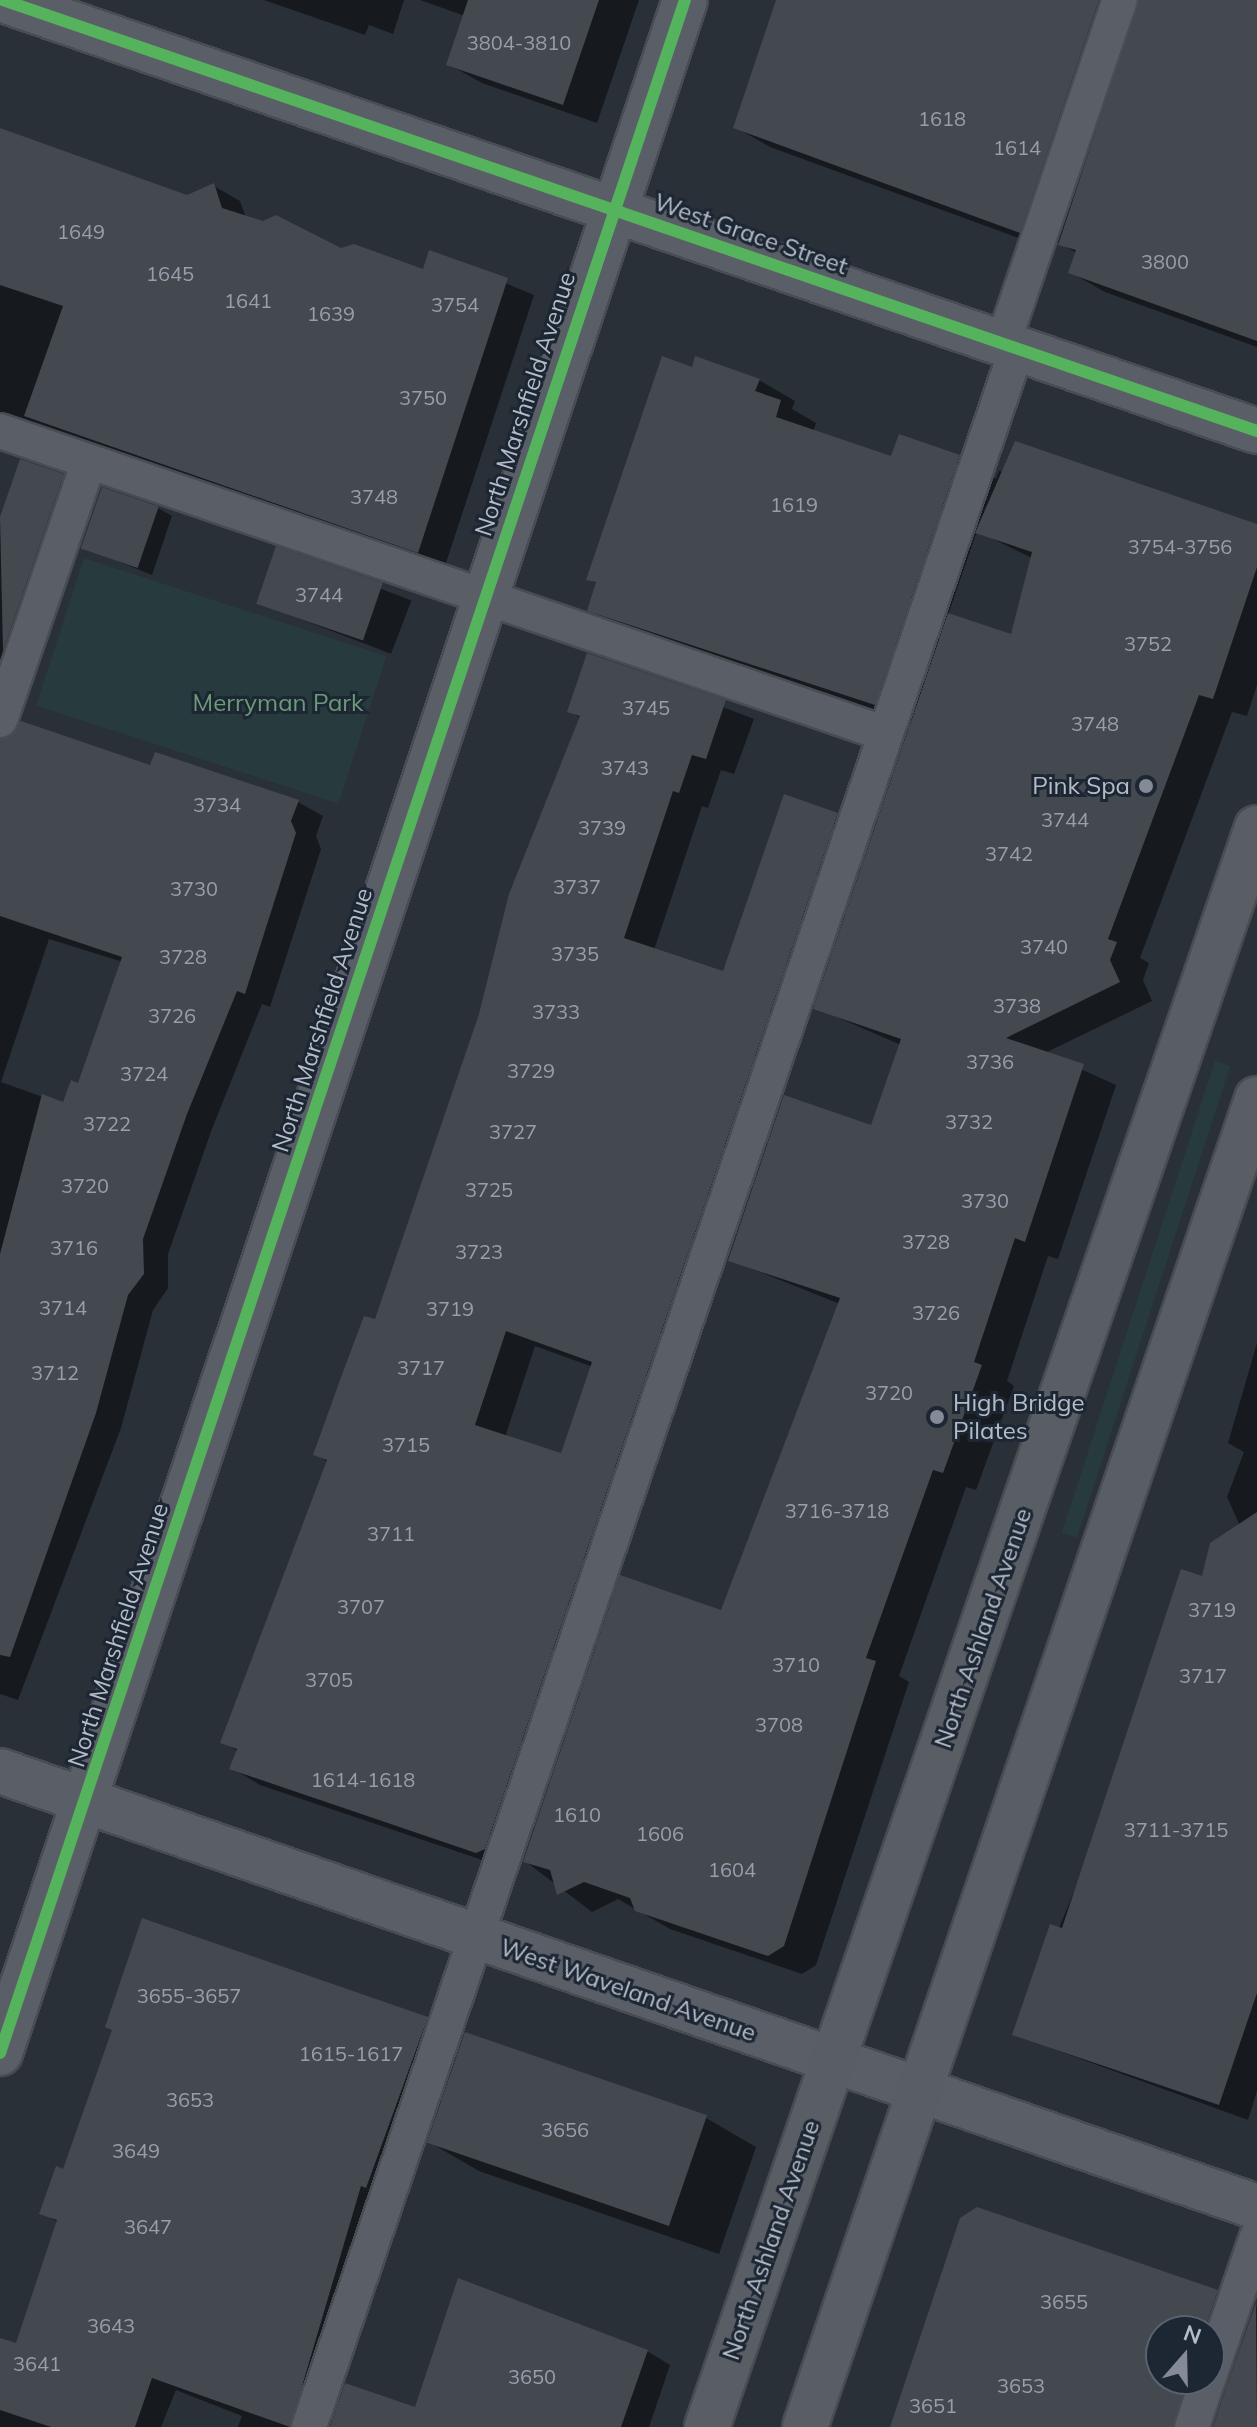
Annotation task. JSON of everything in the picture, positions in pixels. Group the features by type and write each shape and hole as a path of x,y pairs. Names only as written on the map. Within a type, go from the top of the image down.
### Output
{"main road":[{"name":"North Ashland Avenue","path":"707,2427 1257,828"},
{"path":"805,2427 916,2091 1257,1099"}],"street":[{"name":"West Grace Street","path":"3,0 1257,431"},
{"name":"North Marshfield Avenue","path":"0,2053 87,1801 613,209 685,0"},
{"name":"West Waveland Avenue","path":"0,1771 1257,2207"}],"lane":[{"path":"309,2427 478,1937 883,733 1120,0"},
{"path":"0,431 483,601 883,733"},
{"path":"0,720 89,462"},
{"path":"1225,2331 1257,2237"},
{"path":"1192,2427 1203,2395"}],"green space":[{"name":"Merryman Park","path":"84,558 386,656 339,804 36,705"},
{"path":"1215,1061 1230,1066 1077,1538 1062,1533"}],"building":[{"path":"468,0 599,0 563,105 446,65"},
{"path":"776,0 1099,0 1020,233 733,128"},
{"path":"1139,0 1257,0 1257,341 1068,273 1076,250 1058,245"},
{"path":"0,128 187,195 214,183 222,208 263,221 276,215 341,248 354,244 423,269 429,250 508,278 418,553 24,416 63,306 0,285"},
{"path":"662,356 692,367 695,356 760,379 755,391 781,400 776,417 891,456 899,434 960,455 875,705 587,611 596,582 586,580"},
{"path":"1015,441 1257,524 1257,567 1213,699 1199,695 1108,939 1117,942 1110,960 1120,982 1006,1038 1084,1064 1025,1242 1015,1238 974,1362 982,1365 943,1473 933,1470 866,1658 876,1661 784,1946 768,1956 635,1911 630,1898 584,1882 557,1895 550,1870 523,1862 620,1575 721,1610 840,1298 728,1261 784,1095 871,1125 901,1039 813,1009 948,613 1011,634 1032,552 975,533"},
{"path":"20,459 64,474 3,651 0,517"},
{"path":"102,487 159,507 138,568 81,548"},
{"path":"276,546 383,583 363,640 256,604"},
{"path":"587,653 726,700 706,759 692,755 679,793 673,791 624,938 723,971 784,794 838,813 485,1849 476,1853 229,1769 237,1749 220,1743 327,1460 313,1455 364,1316 375,1319 479,1014 509,894 580,716 567,712","holes":["506,1331 592,1362 561,1453 475,1425"]},
{"path":"21,721 150,765 155,752 299,800 291,821 296,833 245,994 237,991 187,1114 143,1239 144,1274 128,1295 96,1413 10,1657 0,1655 0,1254 42,1094 63,1102 71,1080 78,1083 122,957 0,916 0,739"},
{"path":"1257,1512 1257,1993 1219,2105 1012,2035 1050,1924 1062,1928 1181,1569 1202,1576 1210,1543"},
{"path":"142,1918 428,2017 366,2188 361,2186 290,2427 152,2378 135,2427 51,2427 0,2410 0,2338 16,2343 57,2220 39,2214 56,2166 63,2169 112,2030 105,2027"},
{"path":"465,2032 707,2115 669,2226 427,2143"},
{"path":"977,2207 1218,2290 1209,2315 1145,2315 1145,2395 1182,2395 1173,2427 890,2427 960,2218"},
{"path":"458,2278 648,2350 621,2427 330,2427 345,2383 415,2407"},
{"path":"1256,2303 1257,2427 1213,2427"}],"cycle path":[{"path":"3,0 1257,431"},
{"path":"0,2053 685,0"}],"place":[{"name":"Pink Spa","path":"1146,786"},
{"name":"High Bridge Pilates","path":"937,1417"}]}
